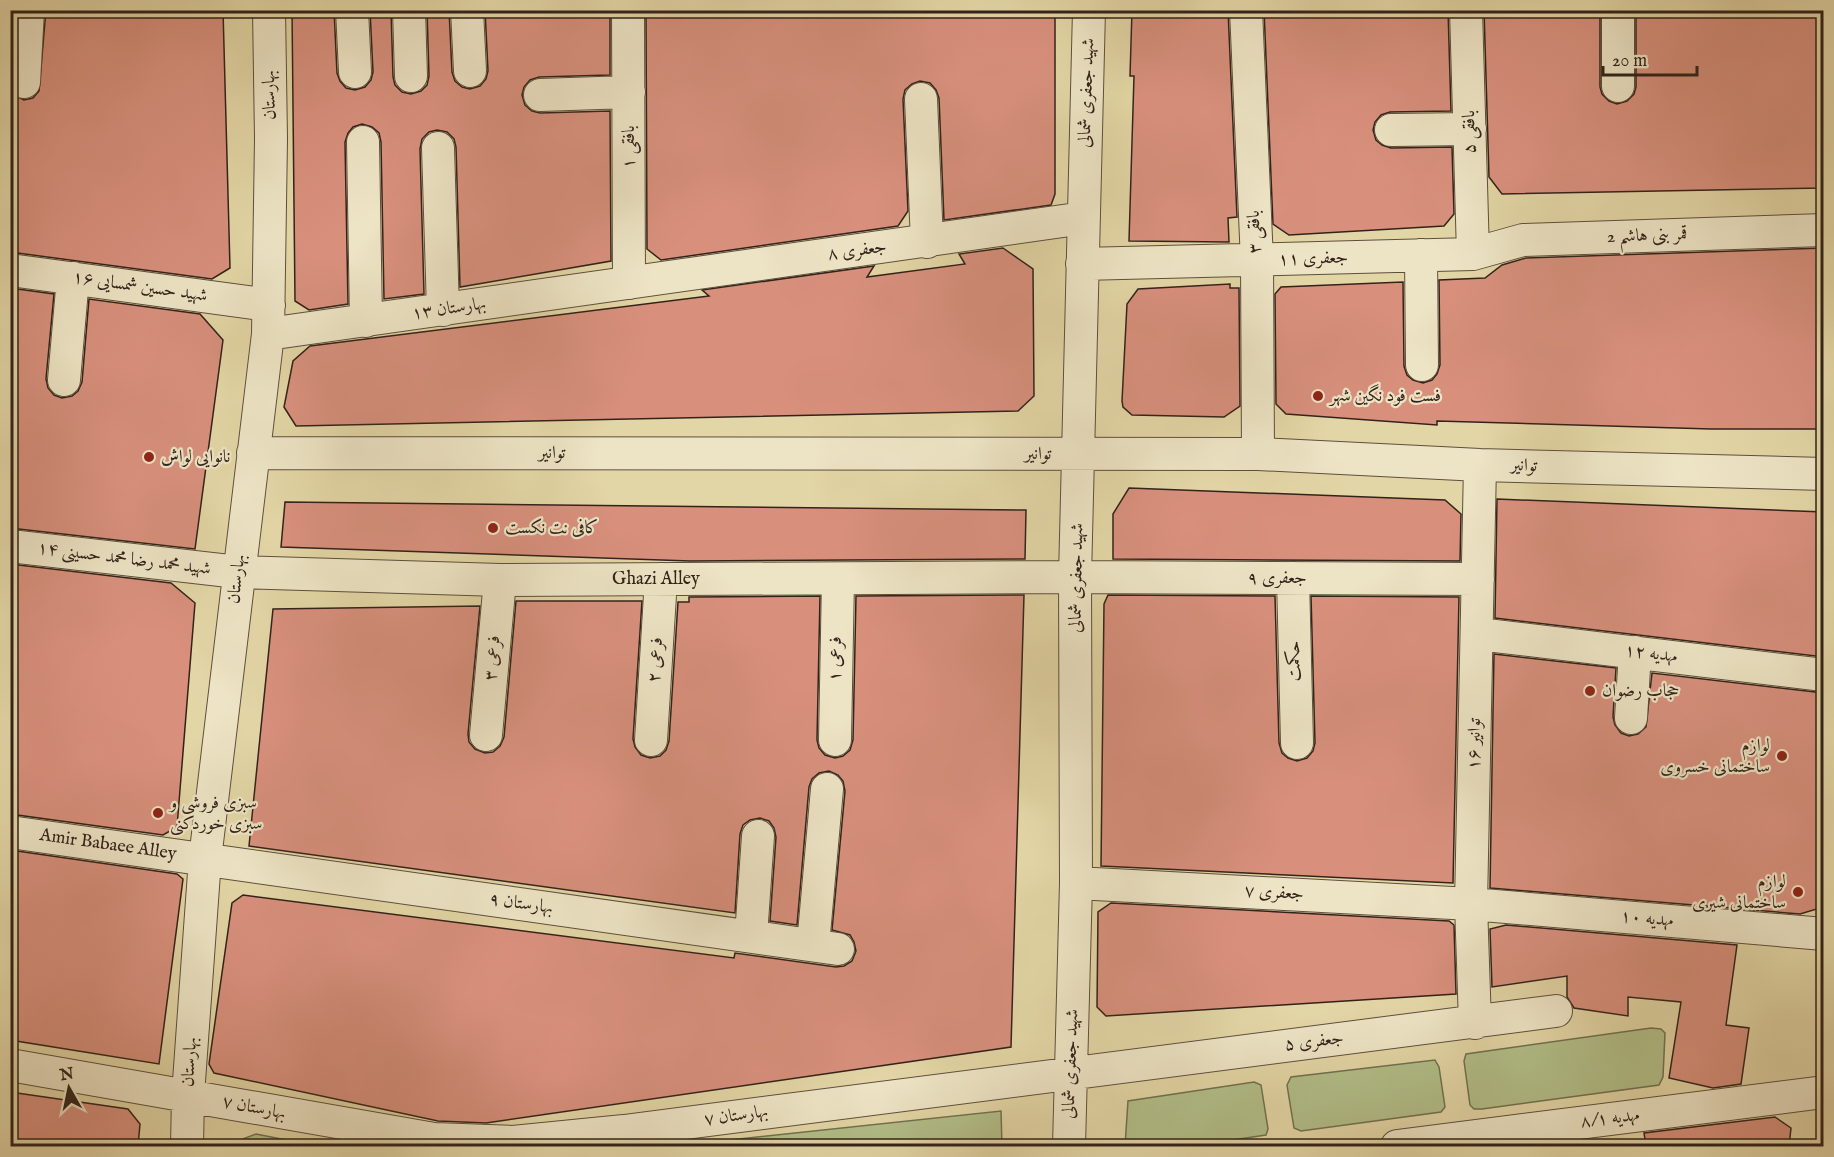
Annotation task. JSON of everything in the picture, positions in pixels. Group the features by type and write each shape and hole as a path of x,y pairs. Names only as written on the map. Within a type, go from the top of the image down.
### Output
{"street":[{"path":"24,82 28,10"},
{"name":"بهارستان","path":"187,1146 188,1095 205,858 268,319 271,139 269,10"},
{"path":"352,10 355,72"},
{"path":"410,10 411,76"},
{"path":"467,10 470,71"},
{"name":"بافقی ۱","path":"628,10 629,283"},
{"name":"شهید جعفری شمالی","path":"1069,1146 1076,883 1075,577 1080,454 1082,264 1089,10"},
{"name":"بافقی ۳","path":"1246,10 1257,261 1258,454"},
{"name":"بافقی ۵","path":"1466,10 1473,254"},
{"path":"1618,10 1618,86"},
{"path":"540,95 629,92"},
{"path":"921,99 927,242"},
{"path":"1391,130 1470,129"},
{"path":"363,142 366,321"},
{"path":"438,148 443,310"},
{"name":"جعفری ۸","path":"629,283 1084,218"},
{"name":"قمر بنی هاشم 2","path":"1473,254 1523,240 1824,230"},
{"name":"جعفری ۱۱","path":"1082,264 1473,254"},
{"path":"1421,255 1422,365"},
{"name":"شهید حسین شمسایی ۱۶","path":"10,270 73,279 268,319"},
{"path":"64,380 73,279"},
{"name":"بهارستان ۱۳","path":"268,319 366,321 629,283"},
{"name":"توانیر","path":"253,453 1258,454 1480,465 1824,474"},
{"name":"توانیر ۱۶","path":"1475,1023 1472,904 1480,465"},
{"name":"شهید محمد رضا محمد حسینی ۱۴","path":"10,546 238,572"},
{"name":"Ghazi Alley","path":"238,572 500,580 1075,577"},
{"name":"جعفری ۹","path":"1075,577 1478,579"},
{"name":"حکمت","path":"1293,578 1297,743"},
{"name":"فرعی ۲","path":"651,740 661,579"},
{"name":"فرعی ۱","path":"835,740 838,579"},
{"name":"فرعی ۳","path":"486,735 500,580"},
{"name":"مهدیه ۱۲","path":"1478,634 1824,675"},
{"path":"1631,718 1635,652"},
{"name":"بهارستان ۹","path":"205,858 825,947 827,789"},
{"name":"Amir Babaee Alley","path":"10,832 205,858"},
{"path":"751,936 758,836"},
{"name":"جعفری ۷","path":"1076,883 1472,904"},
{"name":"مهدیه ۱۰","path":"1472,904 1824,934"},
{"name":"جعفری ۵","path":"1071,1072 1556,1011"},
{"name":"بهارستان ۷","path":"10,1065 434,1139 513,1142 624,1131 1071,1072"},
{"name":"مهدیه ۸/۱","path":"1397,1146 1824,1092"}],"green space":[{"path":"1651,1028 1661,1029 1665,1033 1663,1077 1659,1085 1482,1109 1474,1109 1470,1105 1464,1061 1466,1054"},
{"path":"1435,1060 1439,1067 1445,1107 1441,1112 1301,1131 1294,1128 1287,1085 1291,1077"},
{"path":"1254,1082 1261,1085 1268,1129 1266,1135 1192,1146 1125,1146 1128,1101"},
{"path":"1001,1111 1002,1146 674,1146"},
{"path":"256,1134 317,1146 239,1146 240,1140"}],"building":[{"path":"46,10 223,10 230,268 212,279 10,252 10,93 24,100 33,98 39,91"},
{"path":"292,10 334,10 337,73 346,88 355,90 365,87 371,80 373,72 370,10 391,10 393,77 395,85 402,92 411,94 421,91 427,85 429,76 427,10 449,10 452,72 455,81 462,87 470,89 480,86 486,79 488,71 485,10 610,10 610,75 539,77 530,80 524,87 522,95 525,105 532,111 540,113 610,111 611,261 460,287 456,147 454,139 447,132 437,130 429,132 422,139 420,149 424,294 384,299 381,142 379,133 372,127 362,124 353,127 345,142 348,304 309,310 295,301"},
{"path":"646,10 1055,10 1055,194 1051,205 944,220 939,98 930,83 920,81 905,90 903,99 908,211 898,226 661,260 647,249"},
{"path":"1132,10 1228,10 1237,217 1228,218 1229,242 1129,241 1134,76 1130,76"},
{"path":"1264,10 1448,10 1451,111 1390,112 1381,115 1375,122 1373,130 1376,140 1391,148 1452,147 1454,214 1444,226 1289,235 1273,224"},
{"path":"1484,10 1600,10 1600,87 1602,94 1609,101 1617,104 1627,101 1634,94 1636,87 1636,10 1824,10 1824,188 1502,194 1489,177"},
{"path":"1003,248 1033,269 1034,396 1018,411 296,426 284,407 293,361 310,346 709,296 702,290 874,266 867,277 965,264 959,254"},
{"path":"1824,248 1824,429 1711,429 1437,421 1437,425 1286,414 1276,404 1275,294 1281,287 1403,282 1404,366 1407,375 1423,383 1432,380 1440,365 1439,280 1485,278 1502,265 1526,258"},
{"path":"1230,284 1230,288 1239,288 1240,406 1224,417 1132,415 1123,407 1122,401 1127,304 1138,289"},
{"path":"10,288 54,294 46,379 48,388 54,395 62,398 72,396 78,391 82,382 89,299 200,314 223,340 195,549 10,528"},
{"path":"1129,488 1445,500 1461,514 1460,561 1113,559 1113,514"},
{"path":"1497,499 1824,512 1824,657 1495,618"},
{"path":"285,502 1026,510 1025,559 690,561 281,547"},
{"path":"10,564 171,583 195,603 177,827 163,835 10,814"},
{"path":"1024,595 1011,1047 486,1123 438,1121 214,1073 209,1064 232,903 243,895 734,958 735,953 836,967 844,966 852,961 856,951 850,935 832,930 845,791 843,781 838,775 829,771 819,773 812,779 809,787 797,925 770,921 776,837 769,821 760,818 750,820 743,825 740,834 735,913 249,846 273,609 480,606 468,734 469,742 475,749 485,753 493,752 500,746 504,737 516,601 642,601 633,739 641,755 650,758 660,756 666,750 669,741 678,602 689,602 689,597 820,596 817,740 819,748 825,755 835,758 843,756 850,750 853,740 856,596"},
{"path":"1108,595 1275,596 1279,743 1282,753 1297,761 1307,758 1313,751 1315,743 1311,596 1459,597 1453,883 1101,866 1104,604"},
{"path":"1494,654 1616,668 1613,717 1621,733 1629,736 1638,734 1646,727 1652,673 1824,693 1824,876 1817,909 1800,914 1490,888"},
{"path":"10,850 177,874 183,879 159,1064 10,1040"},
{"path":"1111,903 1449,921 1454,925 1456,994 1106,1016 1097,1007 1098,912"},
{"path":"1506,925 1737,945 1726,1025 1749,1028 1741,1084 1713,1088 1669,1078 1681,1002 1628,997 1628,1016 1574,1008 1567,997 1567,976 1492,987 1490,929"},
{"path":"10,1092 128,1109 140,1124 138,1146 10,1146"},
{"path":"1775,1117 1791,1128 1789,1146 1646,1146 1644,1133"}],"place":[{"name":"فست فود نگین شهر","path":"1318,396"},
{"name":"نانوایی لواش","path":"149,457"},
{"name":"کافی نت نکست","path":"493,528"},
{"name":"حجاب رضوان","path":"1590,691"},
{"name":"لوازم ساختمانی خسروی","path":"1782,756"},
{"name":"سبزی فروشی و سبزی خوردکنی","path":"158,813"},
{"name":"لوازم ساختمانی شیری","path":"1798,892"}]}
